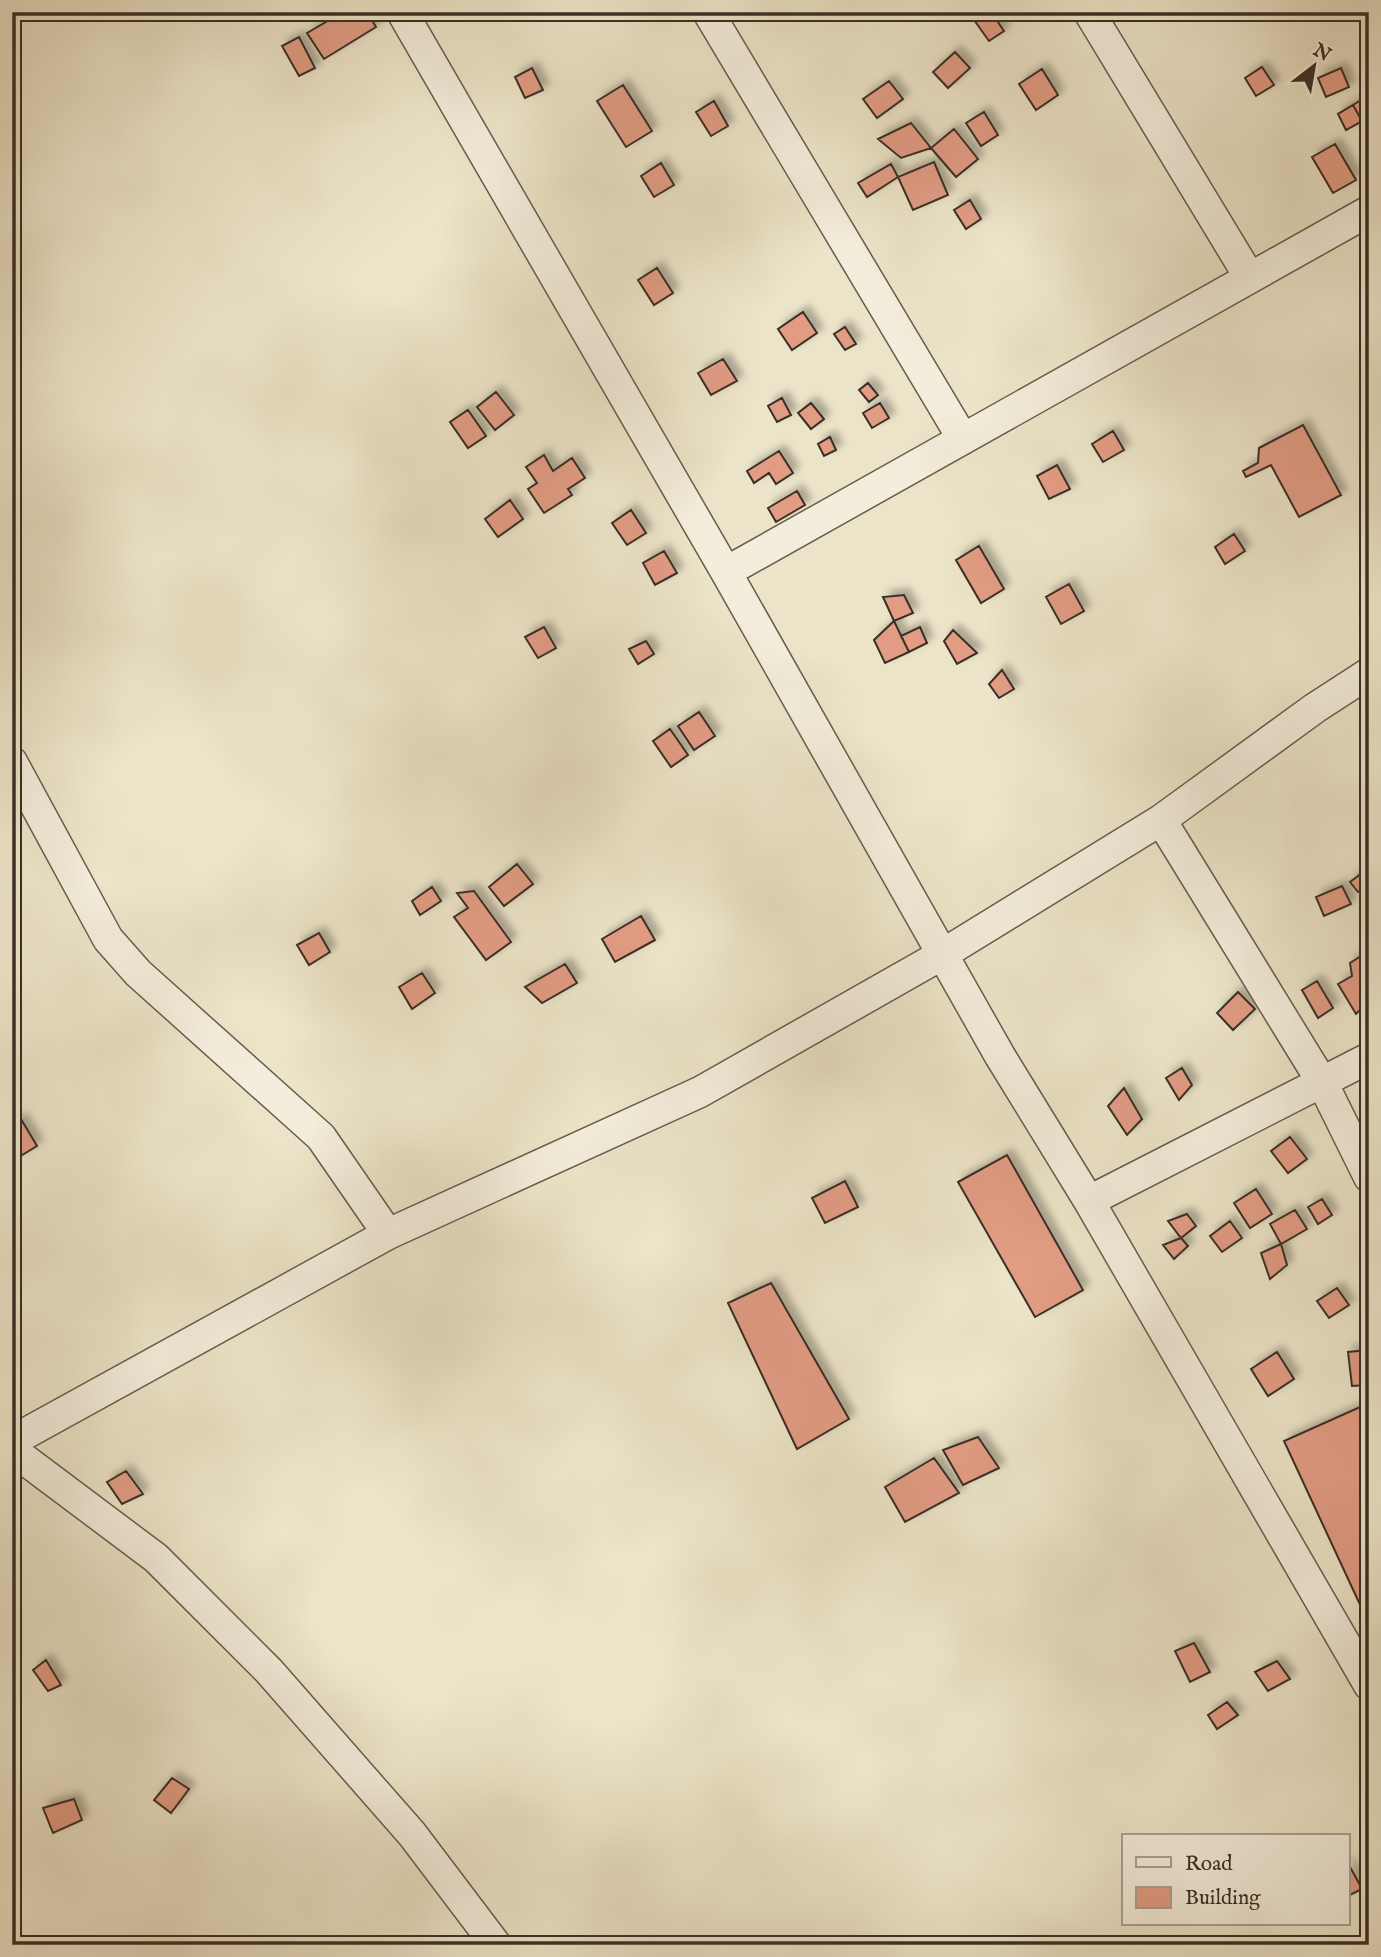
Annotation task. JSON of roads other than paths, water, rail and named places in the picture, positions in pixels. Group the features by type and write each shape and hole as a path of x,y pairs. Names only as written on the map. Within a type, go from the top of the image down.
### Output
{"street":[{"path":"402,12 726,572 1000,1056 1089,1201 1369,1685"},
{"path":"708,12 962,439"},
{"path":"1089,12 1250,278"},
{"path":"726,572 1369,211"},
{"path":"12,1441 388,1234 700,1092 943,954 1161,820 1315,708 1369,673"},
{"path":"12,762 108,939 138,973 321,1137 388,1234"},
{"path":"1161,820 1322,1082 1369,1177"},
{"path":"1089,1201 1369,1058"},
{"path":"12,1450 156,1558 269,1671 412,1834 496,1945"}]}
